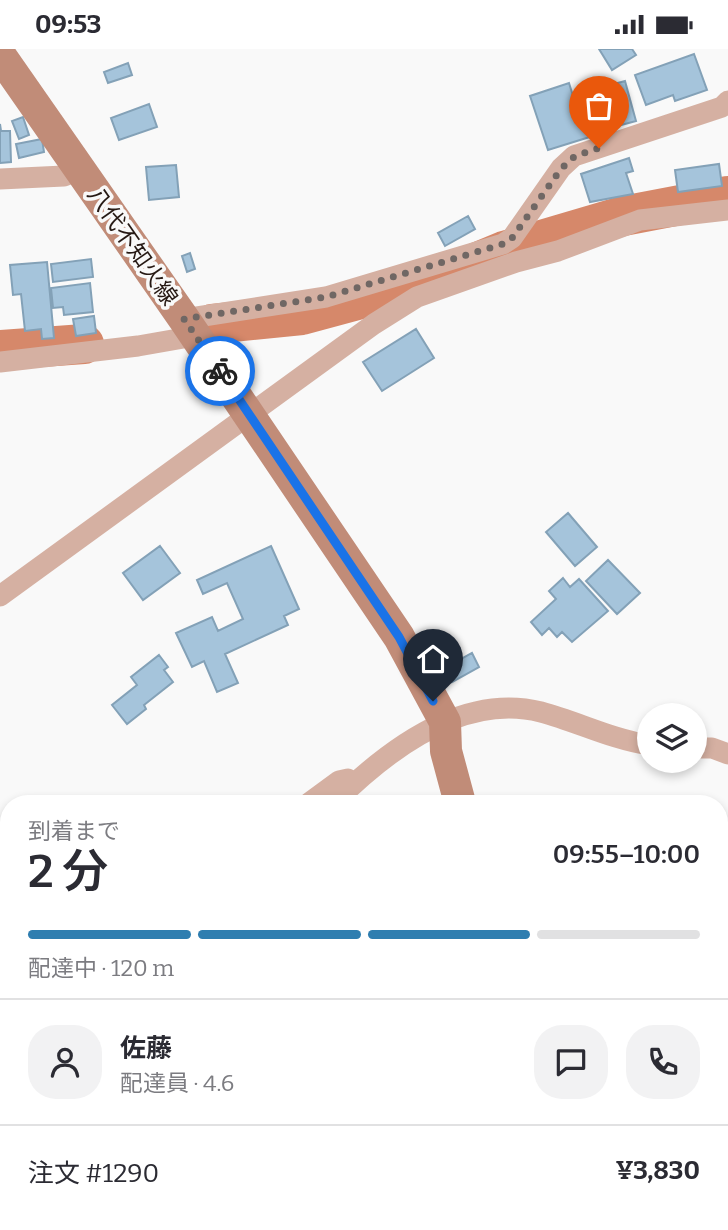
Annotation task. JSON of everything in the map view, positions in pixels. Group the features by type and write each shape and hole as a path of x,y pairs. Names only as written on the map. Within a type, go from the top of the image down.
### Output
{"main road":[{"name":"八代不知火線","path":"0,55 250,415 399,637 445,736 458,795"}],"street":[{"path":"0,362 138,346 190,328 326,297 503,244 512,238 561,169 575,156 722,107 728,101"},
{"path":"0,179 64,176 79,170"},
{"path":"0,596 374,324 417,297 516,262 558,251 640,220 728,211"},
{"path":"320,795 339,781 363,774 445,736 476,710 509,708 541,712 604,735 637,742"},
{"path":"707,748 728,754"},
{"path":"342,795 363,774"}],"building":[{"path":"599,49 632,49 636,55 612,70"},
{"path":"694,54 707,90 675,101 673,95 646,105 635,75"},
{"path":"128,63 132,75 108,83 104,72"},
{"path":"625,81 636,121 599,131 588,91"},
{"path":"569,83 574,99 583,96 596,135 548,150 530,96"},
{"path":"149,104 157,127 119,140 111,118"},
{"path":"23,117 29,135 19,139 12,121"},
{"path":"0,124 1,131 10,131 11,162 0,163"},
{"path":"42,139 44,152 19,158 16,144"},
{"path":"629,158 633,171 626,173 633,194 590,202 581,174"},
{"path":"719,164 722,186 678,192 675,170"},
{"path":"176,165 179,197 149,200 146,167"},
{"path":"468,216 475,229 445,246 438,233"},
{"path":"190,253 195,269 187,272 182,256"},
{"path":"91,259 93,277 53,282 51,264"},
{"path":"47,262 54,338 42,339 41,329 25,331 21,294 13,295 10,265"},
{"path":"90,283 93,312 64,315 63,307 53,308 51,288"},
{"path":"94,316 96,333 76,336 73,319"},
{"path":"416,329 434,358 382,391 363,362"},
{"path":"568,513 597,547 575,566 546,532"},
{"path":"160,546 180,573 143,600 123,573"},
{"path":"271,546 299,609 284,616 288,625 225,654 238,683 217,692 204,661 192,667 176,633 212,617 218,631 243,619 227,583 203,594 197,580"},
{"path":"608,560 640,593 617,614 586,581"},
{"path":"563,578 570,587 579,579 608,611 572,642 562,632 557,637 549,628 542,635 531,622 556,599 549,591"},
{"path":"472,653 479,667 452,682 445,668"},
{"path":"159,655 168,667 164,670 173,682 144,705 146,709 127,724 112,705 137,685 131,677"}],"waterway":[{"path":"212,324 302,315 439,278 504,251 623,216 728,196"},
{"path":"0,350 84,344"}],"way so far":[{"path":"220,371 184,319 326,297 503,244 512,238 561,169 575,156 599,148"}],"route":[{"path":"220,371 399,637 433,701"}]}
